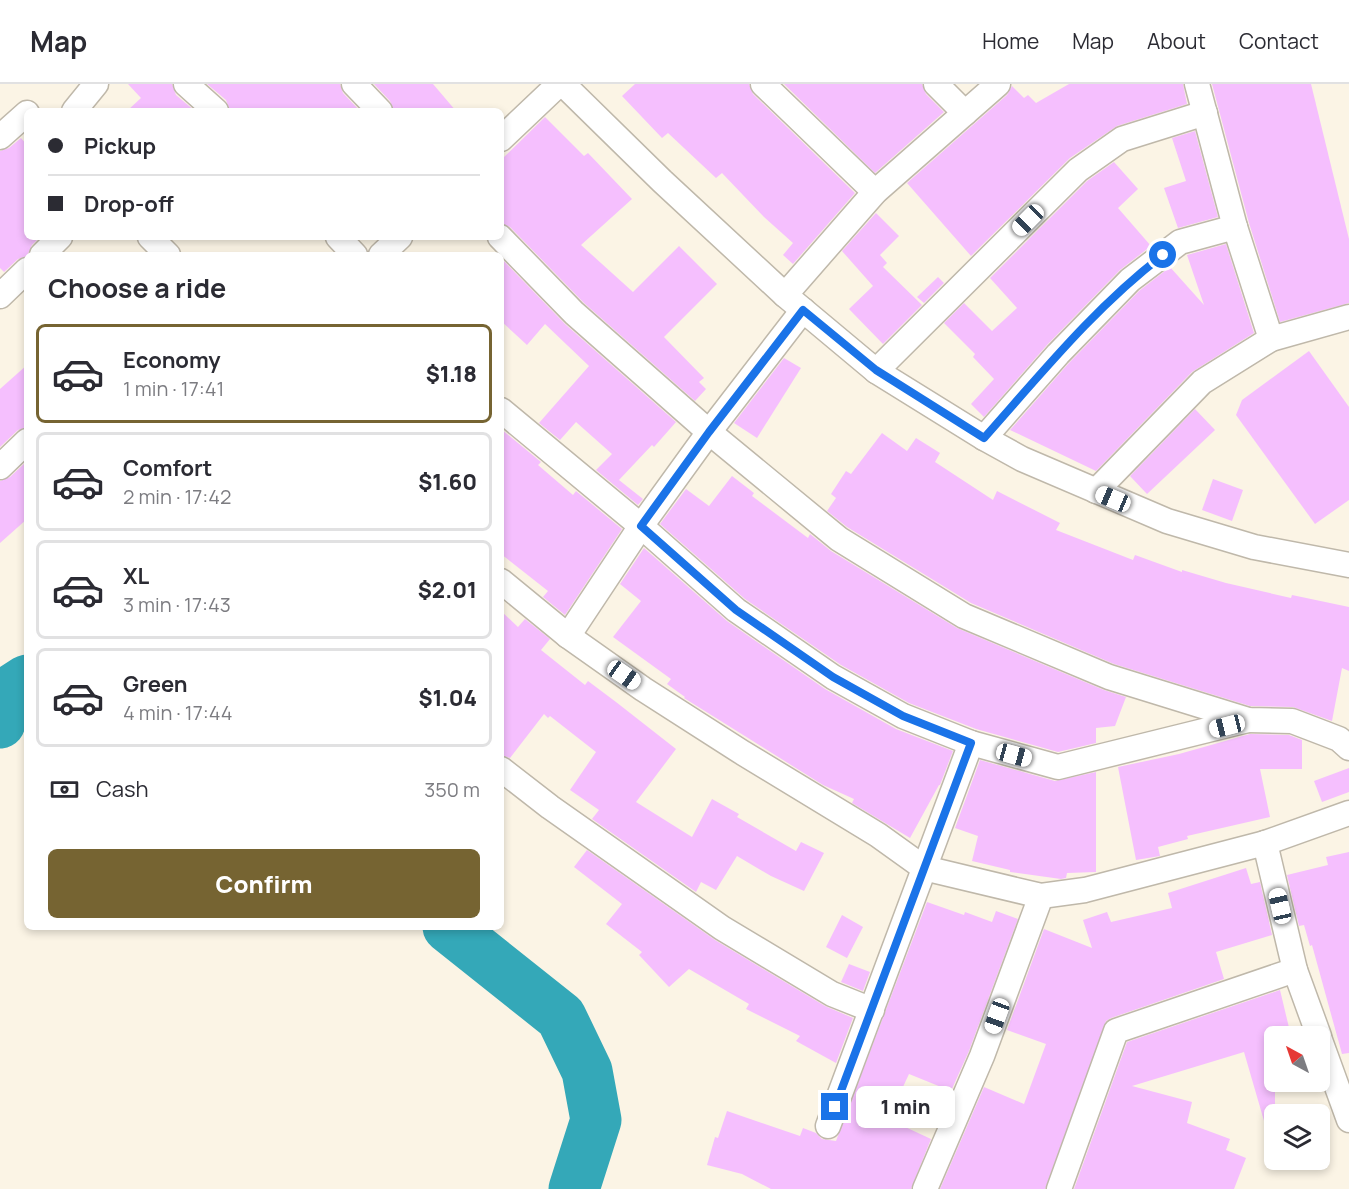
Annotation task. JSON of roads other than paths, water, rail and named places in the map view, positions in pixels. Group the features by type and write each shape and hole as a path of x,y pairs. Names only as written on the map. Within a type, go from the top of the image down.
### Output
{"street":[{"path":"76,108 96,84"},
{"path":"186,84 213,108"},
{"path":"354,84 377,108"},
{"path":"504,136 558,84"},
{"path":"563,84 662,181 794,303 876,370 984,438 1022,459 1167,521 1254,547 1349,565"},
{"path":"763,84 875,192"},
{"path":"936,84 964,113"},
{"path":"568,636 641,526 709,432 794,303 875,192 998,84"},
{"path":"1197,84 1235,226 1271,339"},
{"path":"876,370 1078,170 1122,139 1204,113"},
{"path":"0,137 24,116"},
{"path":"984,438 1058,354 1130,280 1180,242 1235,226"},
{"path":"45,252 57,240"},
{"path":"153,240 165,252"},
{"path":"341,240 352,252"},
{"path":"384,252 397,240"},
{"path":"503,240 574,313 709,432 839,539 964,616 1109,677 1248,720"},
{"path":"0,296 24,273"},
{"path":"1096,491 1202,382 1271,339 1349,317"},
{"path":"504,412 641,526 736,610 833,677 903,716 971,743 1058,766 1248,720 1292,721 1339,739 1349,748"},
{"path":"0,467 24,444"},
{"path":"504,583 568,636 643,689 878,835 924,868 1041,896 1085,890 1265,843 1349,813"},
{"path":"828,1126 971,743"},
{"path":"504,771 550,807 722,928 832,994 872,1010"},
{"path":"1265,843 1294,970 1315,1026"},
{"path":"926,1189 982,1056 1041,896"},
{"path":"1059,1189 1116,1031 1294,970"},
{"path":"1330,1068 1349,1120"}],"waterway":[{"path":"0,723 10,691 24,682"},
{"path":"452,930 561,1017 587,1071 596,1120 574,1189"}]}
